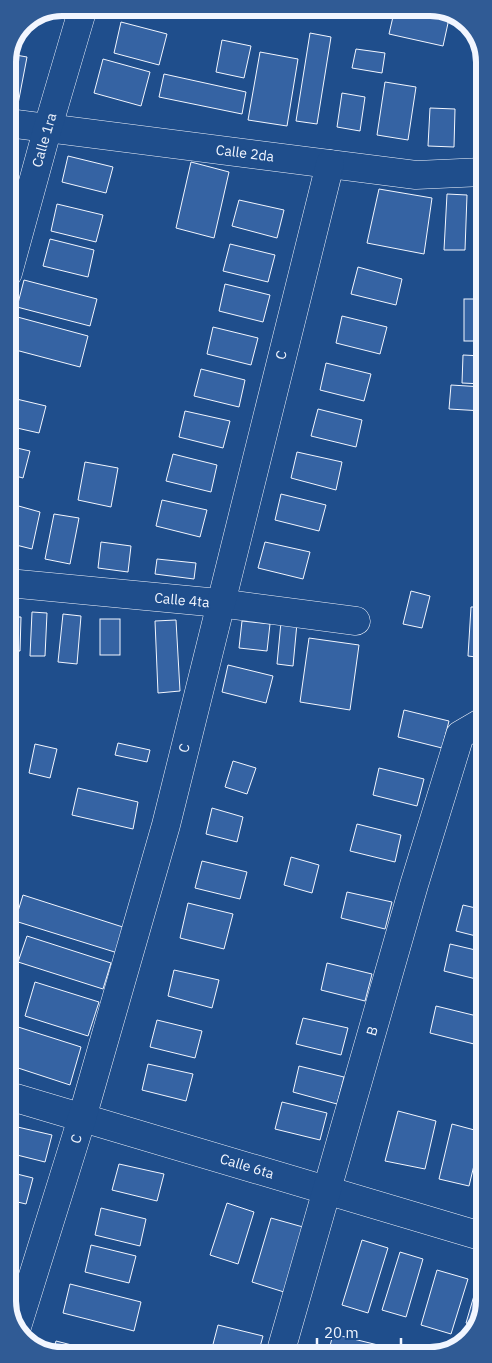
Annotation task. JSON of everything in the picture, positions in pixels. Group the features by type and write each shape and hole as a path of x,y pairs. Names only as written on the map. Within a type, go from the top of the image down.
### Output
{"street":[{"name":"Calle 1ra","path":"16,244 48,127 82,16"},
{"name":"Calle 2da","path":"16,124 416,175 476,172"},
{"name":"C","path":"20,1318 82,1118 166,825 219,603 330,164"},
{"name":"Calle 4ta","path":"16,584 219,603 356,620"},
{"name":"B","path":"282,1347 414,885 460,735 476,726"},
{"name":"Calle 6ta","path":"16,1098 476,1235"}],"building":[{"path":"393,16 433,16 449,20 443,46 389,34"},
{"path":"121,22 167,34 159,65 114,53"},
{"path":"310,33 331,37 317,124 296,121"},
{"path":"222,40 251,46 244,78 216,72"},
{"path":"356,49 385,53 382,73 352,68"},
{"path":"260,52 298,59 287,126 248,120"},
{"path":"17,55 27,57 18,104 16,104"},
{"path":"103,59 150,72 141,106 94,93"},
{"path":"164,74 246,92 242,114 159,97"},
{"path":"385,82 416,87 408,140 377,135"},
{"path":"342,93 365,97 360,131 337,127"},
{"path":"430,108 455,109 454,147 428,146"},
{"path":"68,156 113,167 106,193 62,182"},
{"path":"191,162 229,172 214,238 176,228"},
{"path":"379,189 432,198 424,254 367,243"},
{"path":"447,194 467,195 465,250 444,250"},
{"path":"239,200 284,210 277,238 232,226"},
{"path":"57,204 103,215 96,242 51,231"},
{"path":"50,239 94,250 88,277 43,266"},
{"path":"230,244 275,255 268,282 223,271"},
{"path":"358,267 402,279 396,305 351,294"},
{"path":"24,280 97,299 90,326 17,307"},
{"path":"225,284 270,295 263,322 219,311"},
{"path":"464,299 476,299 476,341 464,341"},
{"path":"342,316 387,327 380,354 336,343"},
{"path":"16,317 88,336 80,367 16,350"},
{"path":"213,327 258,338 251,365 207,354"},
{"path":"463,355 476,356 476,384 462,383"},
{"path":"326,363 371,374 364,401 320,390"},
{"path":"201,369 245,380 239,407 194,396"},
{"path":"451,385 476,387 476,411 449,409"},
{"path":"16,399 46,406 39,433 16,428"},
{"path":"318,409 362,420 356,447 311,436"},
{"path":"185,411 230,421 223,448 179,437"},
{"path":"16,448 30,451 23,478 16,476"},
{"path":"297,452 342,462 336,490 291,478"},
{"path":"173,454 217,465 211,492 166,481"},
{"path":"85,462 118,468 111,507 78,500"},
{"path":"281,494 326,505 319,531 275,520"},
{"path":"162,500 207,510 200,537 156,526"},
{"path":"16,505 40,512 32,549 16,545"},
{"path":"54,514 79,518 70,564 45,559"},
{"path":"101,542 131,546 128,572 98,568"},
{"path":"265,542 310,552 303,579 258,568"},
{"path":"157,559 196,563 194,579 155,574"},
{"path":"411,591 430,596 422,628 403,624"},
{"path":"471,607 476,607 476,657 468,656"},
{"path":"32,612 47,613 45,656 30,656"},
{"path":"63,614 81,616 77,664 58,662"},
{"path":"16,617 21,617 20,651 16,651"},
{"path":"100,619 120,619 120,655 100,655"},
{"path":"176,620 180,691 158,693 155,621"},
{"path":"242,621 270,624 267,651 239,648"},
{"path":"281,622 297,623 293,666 277,664"},
{"path":"309,638 359,645 350,710 300,702"},
{"path":"228,665 273,676 266,703 222,692"},
{"path":"404,710 449,721 442,748 398,737"},
{"path":"118,743 150,750 147,762 115,755"},
{"path":"35,744 57,749 50,778 29,773"},
{"path":"233,761 256,768 247,794 225,787"},
{"path":"379,768 424,779 417,806 373,795"},
{"path":"78,788 138,802 133,829 72,815"},
{"path":"212,808 243,817 237,842 206,834"},
{"path":"357,824 401,835 395,862 350,851"},
{"path":"291,857 319,865 312,893 284,885"},
{"path":"202,861 247,872 240,899 195,888"},
{"path":"347,892 392,902 385,929 341,918"},
{"path":"23,895 129,929 121,954 16,921"},
{"path":"188,903 233,914 224,949 180,938"},
{"path":"463,905 476,908 476,936 456,931"},
{"path":"27,936 111,963 103,989 18,962"},
{"path":"450,944 476,950 476,979 444,971"},
{"path":"327,963 372,974 365,1001 321,990"},
{"path":"174,970 219,980 212,1008 168,996"},
{"path":"35,982 99,1002 88,1036 25,1016"},
{"path":"436,1006 476,1016 474,1044 430,1033"},
{"path":"303,1018 348,1028 341,1055 296,1044"},
{"path":"157,1020 202,1031 195,1058 150,1047"},
{"path":"16,1026 81,1047 70,1085 16,1067"},
{"path":"148,1064 193,1074 186,1101 142,1090"},
{"path":"299,1066 344,1077 337,1104 293,1092"},
{"path":"282,1102 327,1113 320,1140 275,1129"},
{"path":"398,1111 436,1121 425,1169 385,1161"},
{"path":"452,1124 476,1130 476,1157 469,1186 439,1179"},
{"path":"16,1127 52,1135 45,1162 16,1155"},
{"path":"119,1164 164,1174 157,1201 112,1190"},
{"path":"16,1174 33,1178 26,1204 16,1202"},
{"path":"227,1203 254,1212 238,1264 210,1255"},
{"path":"101,1208 146,1219 140,1246 95,1235"},
{"path":"271,1218 303,1227 284,1292 252,1282"},
{"path":"362,1240 388,1248 368,1313 342,1305"},
{"path":"91,1245 136,1256 129,1283 85,1272"},
{"path":"400,1252 423,1259 406,1317 382,1310"},
{"path":"437,1270 468,1279 451,1334 421,1325"},
{"path":"70,1284 141,1302 134,1331 63,1313"},
{"path":"476,1289 475,1310 469,1324 466,1323"},
{"path":"218,1325 263,1336 260,1347 212,1347"},
{"path":"333,1334 378,1345 378,1347 330,1347"},
{"path":"56,1341 80,1347 59,1347 55,1346"}]}
